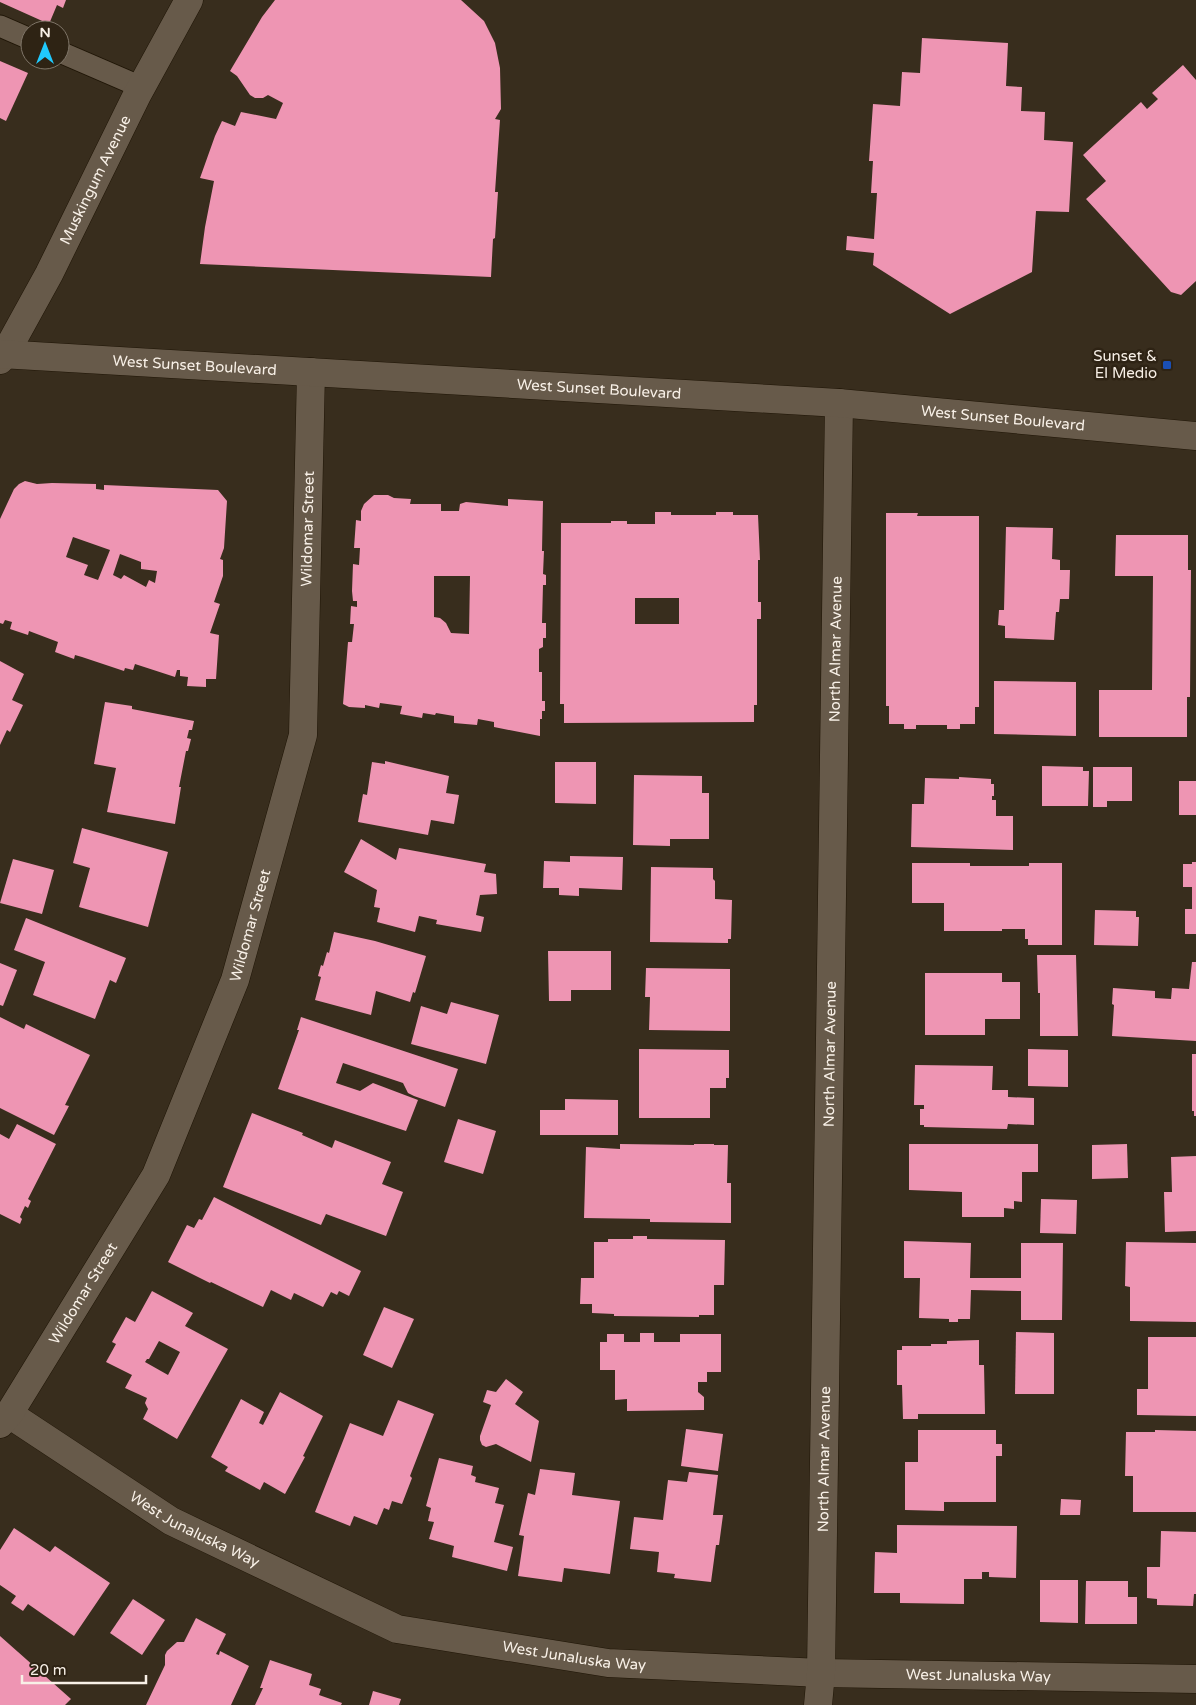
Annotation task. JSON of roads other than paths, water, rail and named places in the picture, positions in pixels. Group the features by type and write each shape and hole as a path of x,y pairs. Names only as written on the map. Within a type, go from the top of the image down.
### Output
{"street":[{"name":"Muskingum Avenue","path":"2,356 49,274 141,87 189,0"},
{"name":"West Sunset Boulevard","path":"2,356 839,403 1196,436"},
{"name":"Wildomar Street","path":"5,1419 156,1175 237,970 303,735 311,372"},
{"name":"North Almar Avenue","path":"818,1705 821,1673 839,403"},
{"name":"West Junaluska Way","path":"5,1419 171,1522 397,1629 608,1663 821,1673 1196,1679"}],"lane":[{"path":"0,26 20,35"},
{"path":"70,56 141,87"}],"place":[{"name":"Sunset & El Medio","path":"1167,365"}]}
